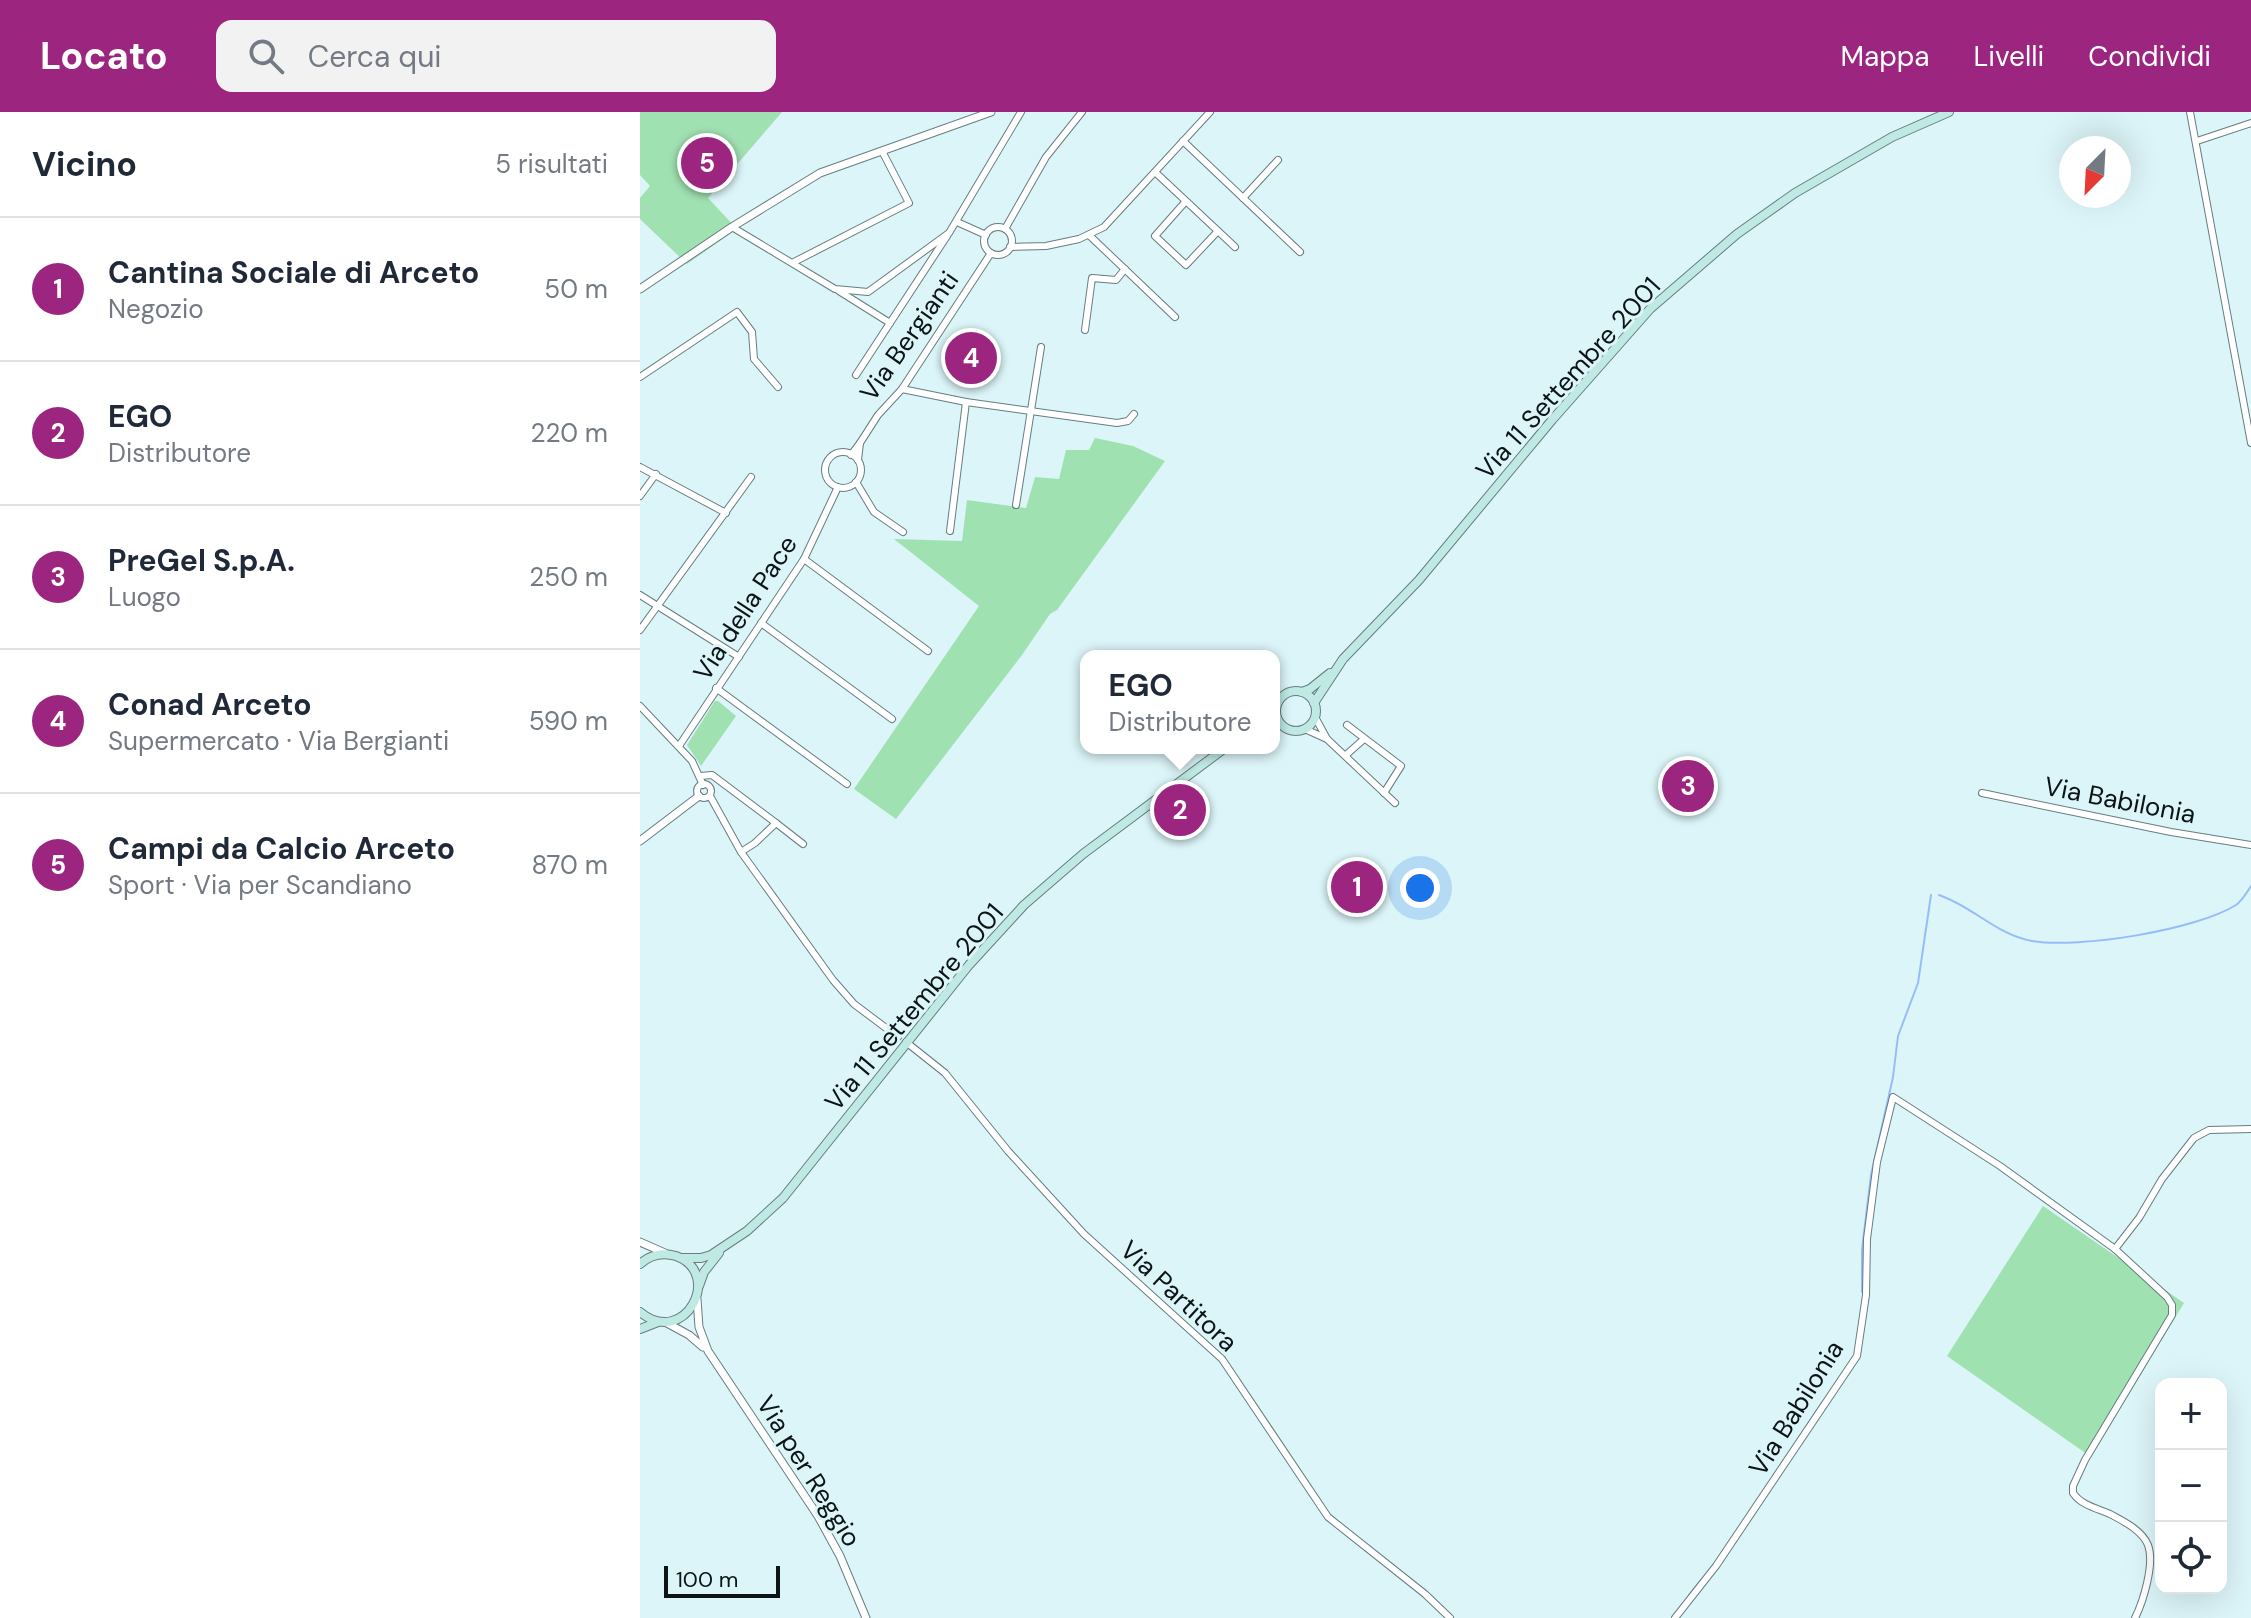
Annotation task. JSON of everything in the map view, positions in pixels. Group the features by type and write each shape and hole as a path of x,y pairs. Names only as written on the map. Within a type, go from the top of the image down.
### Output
{"main road":[{"name":"Via 11 Settembre 2001","path":"1280,702 1290,691 1302,692 1318,684 1337,667 1419,580 1619,342 1684,278 1737,234 1795,193 1892,137 1949,112"},
{"name":"Via 11 Settembre 2001","path":"1314,703 1337,667"},
{"path":"1302,692 1314,703 1315,717 1305,729"},
{"name":"Via 11 Settembre 2001","path":"1280,726 1291,731 1305,729"},
{"name":"Via 11 Settembre 2001","path":"667,1254 681,1258 706,1257 756,1223 783,1198 902,1040 1033,897 1083,854 1217,754"},
{"name":"Via 11 Settembre 2001","path":"640,1329 674,1321 689,1311 704,1272 724,1247"},
{"path":"640,1264 650,1257 667,1254"},
{"path":"681,1258 695,1274 698,1293"},
{"path":"640,1312 662,1322"}],"street":[{"path":"640,289 820,173 991,112"},
{"path":"856,375 957,222 1021,112"},
{"path":"1005,229 1046,157 1082,112"},
{"path":"1005,229 992,229 986,235 986,247 991,253 1000,255 1010,247 1046,246 1090,236 1104,227 1210,112"},
{"path":"2190,112 2248,403 2251,443"},
{"path":"2197,141 2251,123"},
{"path":"1183,141 1300,252"},
{"path":"794,262 909,203 882,151"},
{"path":"1243,198 1278,160"},
{"path":"1155,172 1235,247"},
{"path":"1186,201 1155,236 1186,265 1218,231"},
{"path":"957,222 986,235"},
{"path":"732,227 890,323"},
{"path":"1005,229 1010,235 1010,247"},
{"path":"835,289 868,292 949,233"},
{"path":"1090,236 1175,317"},
{"name":"Via Bergianti","path":"838,487 826,477 827,462 840,453 851,455 878,415 902,389 991,253"},
{"path":"1085,330 1092,278 1116,280 1125,269"},
{"path":"640,377 737,312 752,332 754,359 778,387"},
{"path":"1016,505 1041,347"},
{"path":"902,389 966,402 1117,423 1128,421 1134,414"},
{"path":"950,531 966,402"},
{"name":"Via Bergianti","path":"856,482 861,470 858,461 860,443"},
{"path":"851,455 858,461"},
{"path":"640,467 726,513"},
{"path":"640,496 656,474"},
{"path":"640,630 751,477"},
{"path":"838,487 848,488 856,482 874,512 903,532"},
{"name":"Via della Pace","path":"679,746 804,559 838,487"},
{"path":"804,559 928,651"},
{"path":"640,595 739,657"},
{"path":"761,623 892,719"},
{"path":"716,688 847,784"},
{"name":"Via Partitora","path":"640,706 679,746 703,785 710,787 710,796 741,852 833,980 854,1004 945,1073 1008,1151 1084,1234 1222,1359 1328,1517 1425,1594 1450,1618"},
{"path":"1315,717 1327,739"},
{"path":"1347,725 1401,766 1384,793"},
{"path":"1305,729 1327,739 1395,803"},
{"path":"1346,755 1364,739"},
{"path":"700,776 712,775 803,844"},
{"path":"699,796 698,790 703,785"},
{"name":"Via Babilonia","path":"1982,793 2171,832 2251,845"},
{"path":"699,796 710,796"},
{"path":"640,841 699,796"},
{"path":"741,852 776,823"},
{"name":"Via Babilonia","path":"1675,1618 1716,1566 1857,1356 1866,1295 1867,1239 1877,1162 1893,1097 2000,1166 2115,1249"},
{"path":"2135,1618 2143,1601 2149,1562 2148,1545 2129,1525 2087,1505 2073,1493 2085,1460 2172,1315 2172,1305 2167,1297 2115,1249 2194,1138 2209,1130 2251,1129"},
{"path":"640,1242 667,1254"},
{"name":"Via per Reggio","path":"698,1293 699,1327 708,1351 818,1516 852,1582 866,1618"},
{"name":"Via per Reggio","path":"662,1322 689,1335 708,1351"}],"green space":[{"path":"640,112 782,112 708,198 737,229 687,264 640,219 640,198 650,186 640,175"},
{"path":"1095,438 1133,446 1165,461 1057,610 1050,614 896,819 854,789 979,606 894,539 962,541 967,500 1026,508 1035,477 1059,479 1066,450 1089,450"},
{"path":"715,701 736,716 701,766 687,745"},
{"path":"2043,1206 2184,1303 2091,1457 1947,1356"}],"waterway":[{"path":"1939,895 2007,933 2032,941 2053,943 2107,940 2194,922 2236,905 2251,886"},
{"path":"1862,1292 1862,1249 1871,1175 1893,1077 1898,1036 1918,983 1931,895"},
{"path":"1773,1476 1823,1401"},
{"path":"1689,1595 1701,1580"}],"place":[{"name":"Campi da Calcio Arceto","path":"707,163"},
{"name":"Conad Arceto","path":"971,358"},
{"name":"PreGel S.p.A.","path":"1688,786"},
{"name":"EGO","path":"1180,810"},
{"name":"Cantina Sociale di Arceto","path":"1357,887"}]}
